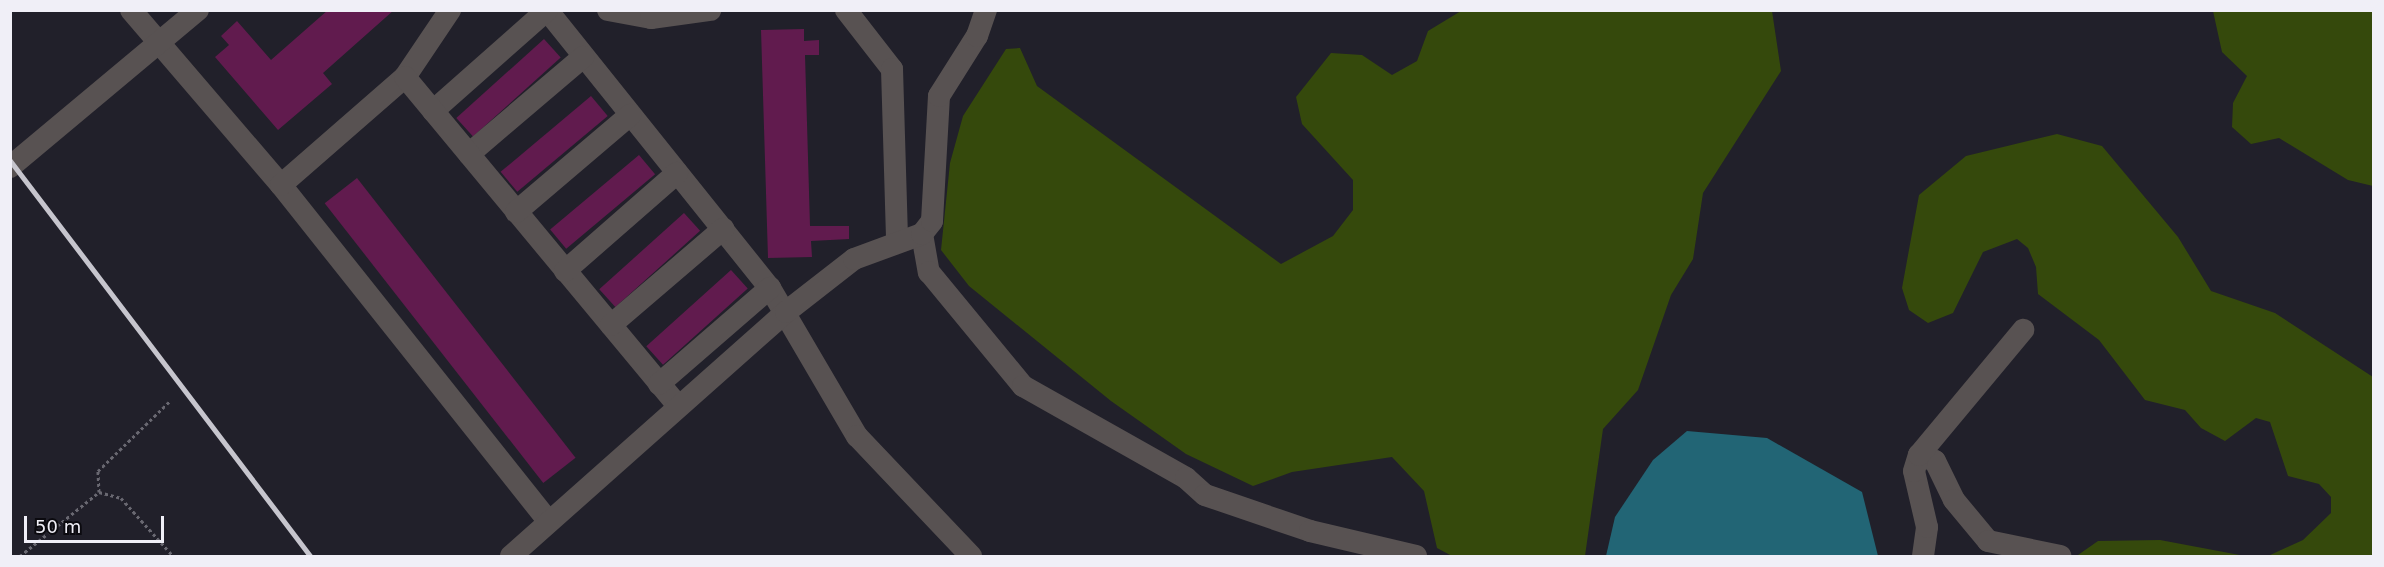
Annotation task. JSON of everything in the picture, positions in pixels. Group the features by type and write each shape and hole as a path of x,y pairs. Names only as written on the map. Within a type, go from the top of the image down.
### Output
{"street":[{"path":"131,10 281,185 547,520"},
{"path":"10,167 161,44 198,10"},
{"path":"281,185 405,78 450,10"},
{"path":"433,111 547,10 770,288 857,436 971,556"},
{"path":"608,10 651,18 710,10"},
{"path":"846,10 892,69 897,239"},
{"path":"511,556 547,520 786,312 854,259 897,239 922,234 932,221 939,96 977,36 986,10"},
{"path":"469,154 583,57"},
{"path":"405,78 678,406"},
{"path":"516,212 630,115"},
{"path":"565,271 676,173"},
{"path":"610,325 723,229"},
{"path":"922,234 929,272 1023,386 1186,478 1205,495 1310,531 1416,556"},
{"path":"659,384 770,288"},
{"path":"1923,556 1927,527 1914,471 1919,455 2023,330"},
{"path":"1919,455 1935,461 1954,500 1988,541 2060,556"}],"path":[{"path":"99,492 98,471 170,401"},
{"path":"20,556 99,492"},
{"path":"99,492 121,498 173,556"}],"green space":[{"path":"1461,11 1772,11 1781,71 1703,193 1693,259 1671,295 1638,390 1603,429 1585,556 1452,556 1437,548 1424,491 1392,457 1292,472 1253,486 1186,454 1111,401 969,286 941,250 950,163 963,116 1006,49 1020,48 1037,86 1281,264 1333,236 1353,210 1353,180 1302,124 1296,97 1331,53 1362,55 1392,75 1417,61 1428,31"},
{"path":"2213,11 2373,11 2373,186 2348,180 2279,138 2251,144 2232,127 2233,103 2247,76 2222,52"},
{"path":"2057,134 2102,146 2178,237 2211,291 2275,313 2373,377 2373,556 2268,556 2303,540 2331,513 2331,497 2319,484 2288,476 2270,422 2256,418 2225,441 2201,428 2185,410 2145,400 2099,340 2038,294 2036,267 2028,248 2017,239 1983,252 1953,313 1928,323 1909,310 1902,288 1919,195 1966,156"},
{"path":"2160,540 2245,556 2078,555 2098,541"}],"water":[{"path":"1687,431 1767,438 1862,492 1878,556 1606,556 1615,517 1653,460"}],"building":[{"path":"328,10 394,10 323,73 332,84 278,130 215,57 229,45 221,36 237,21 271,60"},
{"path":"804,29 804,41 819,40 819,55 805,55 810,226 849,226 849,239 811,241 812,257 768,258 761,30"},
{"path":"544,39 561,58 473,137 456,118"},
{"path":"591,96 608,116 517,192 501,172"},
{"path":"639,155 655,174 566,249 550,230"},
{"path":"357,178 576,458 543,483 325,203"},
{"path":"684,213 700,231 615,307 599,289"},
{"path":"731,270 748,289 663,365 646,346"}],"railway":[{"path":"10,160 311,556"}]}
